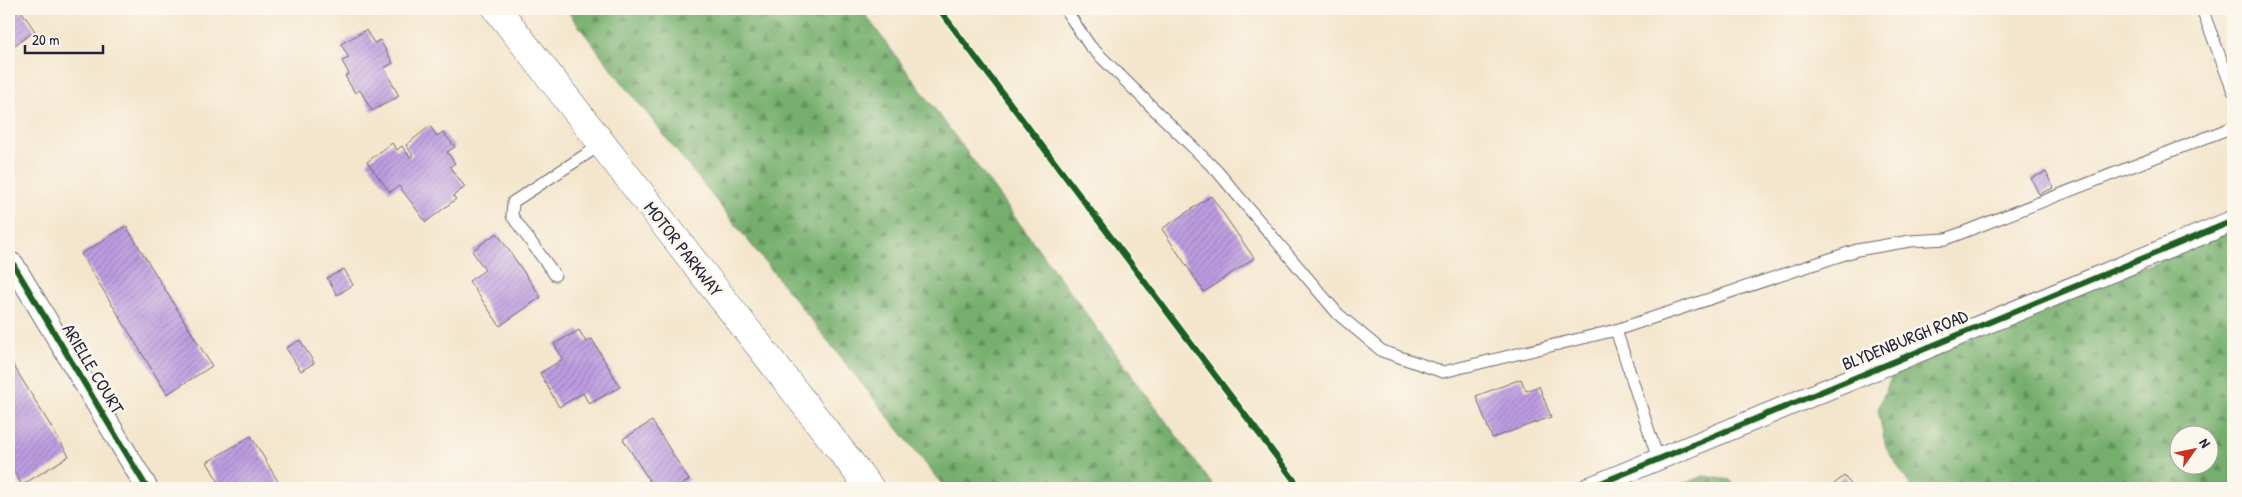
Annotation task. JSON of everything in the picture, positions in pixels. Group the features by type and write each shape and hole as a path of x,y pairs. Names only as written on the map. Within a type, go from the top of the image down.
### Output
{"main road":[{"name":"MOTOR PARKWAY","path":"497,9 870,488"}],"street":[{"name":"BLYDENBURGH ROAD","path":"1589,488 2233,221"},
{"name":"ARIELLE COURT","path":"13,264 147,488"}],"lane":[{"path":"1065,9 1090,46 1217,170 1338,314 1382,351 1443,372 1616,330 1857,250 1910,241 1946,239 2233,127"},
{"path":"2202,9 2233,91"},
{"path":"555,275 512,216 513,202 602,144"},
{"path":"1616,330 1658,459"}],"green space":[{"path":"566,9 861,9 1215,488 945,488"},
{"path":"2233,231 2233,488 1912,488 1886,448 1878,409 1896,366"},
{"path":"1704,476 1730,480 1737,488 1674,488"}],"building":[{"path":"9,9 20,9 35,31 9,49"},
{"path":"366,30 374,43 380,40 393,63 384,68 399,96 372,111 360,90 355,93 345,76 349,74 342,61 349,58 341,44"},
{"path":"430,126 437,136 443,132 455,147 447,152 455,163 450,167 465,187 453,196 456,199 426,222 399,186 390,192 367,162 392,143 397,150 402,146 410,157 413,155 406,145"},
{"path":"2046,172 2053,188 2039,194 2031,178"},
{"path":"1211,196 1254,258 1204,292 1162,229"},
{"path":"126,226 212,366 167,394 81,254"},
{"path":"497,233 541,297 500,326 469,281 485,270 472,251"},
{"path":"344,269 353,285 337,295 327,278"},
{"path":"579,330 586,342 592,339 620,387 589,404 583,393 559,407 540,373 563,359 554,344"},
{"path":"300,340 314,363 301,371 286,348"},
{"path":"9,358 69,456 22,485 9,464"},
{"path":"1521,379 1526,391 1539,386 1551,417 1492,438 1476,396"},
{"path":"652,421 689,480 676,488 654,488 623,439"},
{"path":"251,436 282,488 222,488 207,462"},
{"path":"1844,476 1854,488 1829,488"}],"cycle path":[{"path":"939,9 1300,488"},
{"path":"1589,488 2233,221"},
{"path":"13,264 147,488"}]}
